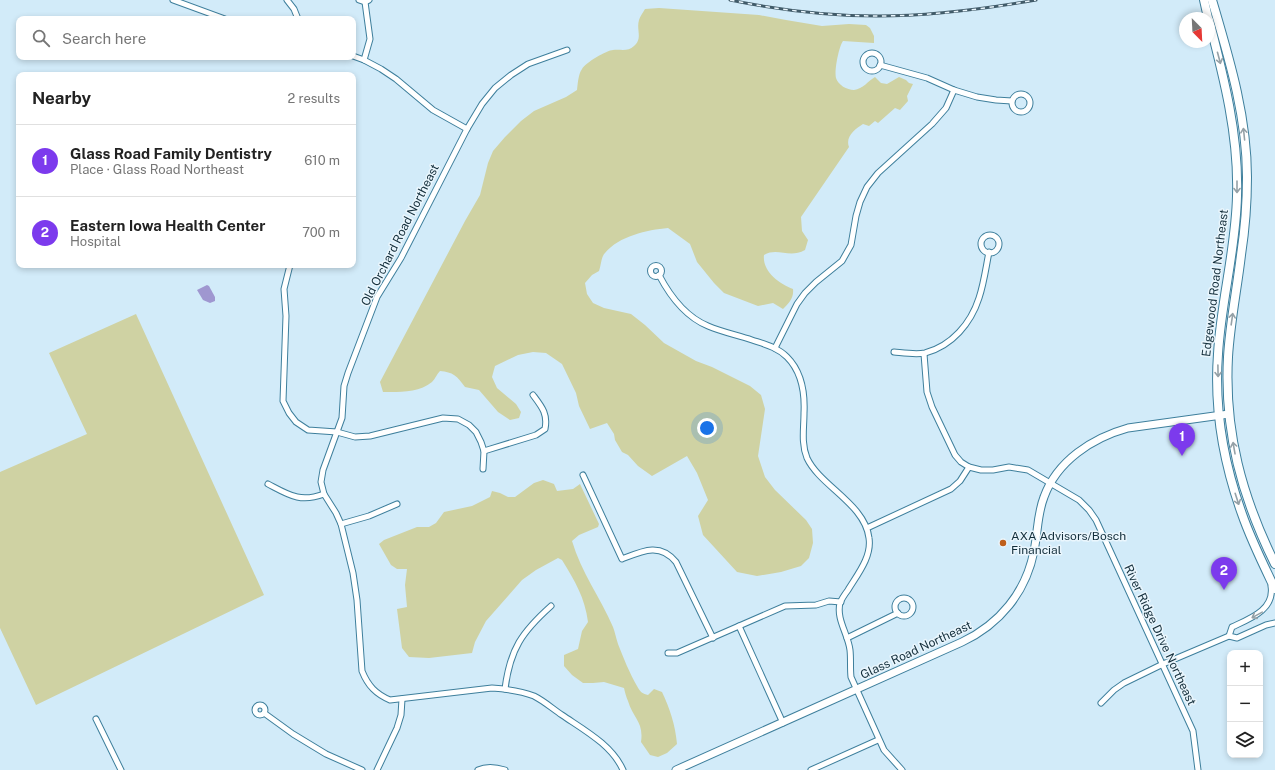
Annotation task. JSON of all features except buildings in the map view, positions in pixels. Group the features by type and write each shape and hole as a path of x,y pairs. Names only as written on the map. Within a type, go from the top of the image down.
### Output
{"main road":[{"name":"Edgewood Road Northeast","path":"1204,0 1207,12"},
{"name":"Edgewood Road Northeast","path":"1212,0 1237,92 1246,152 1246,217 1228,357 1227,387 1229,414 1236,460 1242,483 1253,516 1275,564"},
{"name":"Edgewood Road Northeast","path":"1215,44 1227,94 1236,154 1237,196 1236,217 1218,355 1219,415 1226,461 1233,488 1242,515 1275,589"},
{"path":"1230,264 1234,268 1236,288"}],"street":[{"path":"173,0 217,16"},
{"path":"287,0 294,8 297,16"},
{"path":"359,0 367,1 370,39 364,60"},
{"name":"Old Orchard Road Northeast","path":"567,50 528,64 511,75 496,88 482,104 466,129 418,226 401,258 377,297 344,386 342,418 323,470 321,482 324,494 341,524 353,573 357,600 362,671 369,685 380,696 390,700 492,688 519,691 544,702 599,740 611,752 623,770"},
{"path":"356,57 364,60 396,79 433,110 466,129"},
{"path":"880,65 927,78 954,90 983,98 1012,101"},
{"path":"775,348 797,304 805,293 842,261 851,245 856,216 860,202 867,187 878,173 932,124 946,108 954,90"},
{"path":"894,352 924,354 942,347 957,335 970,319 979,298 989,252"},
{"path":"289,268 284,289 286,316 284,401 289,413 296,422 308,430 338,432 355,437 370,436 443,418 458,419 469,425 476,432 484,451 483,469"},
{"path":"659,275 674,299 696,320 708,326 775,348 787,357 801,381 804,395 803,445 808,458 815,471 845,498 853,508 867,528 870,539 869,550 865,562 841,602 839,616 848,638 850,651 850,672 857,690 878,740 884,750 902,770"},
{"path":"867,528 951,489 960,481 969,467 961,462 955,455 932,407 927,392 924,354"},
{"path":"484,451 536,435 545,429 547,420 542,406 533,395"},
{"name":"Glass Road Northeast","path":"679,769 974,636 999,618 1013,602 1026,578 1034,550 1040,509 1050,482 1070,460 1081,450 1096,440 1112,432 1128,428 1229,414"},
{"name":"River Ridge Drive Northeast","path":"969,467 981,470 1009,467 1028,470 1079,500 1089,510 1096,520 1193,731 1198,770"},
{"path":"583,475 622,559 642,551 653,550 670,555 676,562 713,638"},
{"path":"268,484 292,496 302,499 313,498 324,494"},
{"path":"341,524 369,516 397,504"},
{"path":"1229,636 1232,627 1267,609 1272,601 1272,591 1266,570"},
{"path":"668,653 677,653 785,606 816,605 829,601 841,602"},
{"path":"505,689 508,668 514,651 524,634 535,620 551,606"},
{"path":"848,638 898,613"},
{"path":"1101,703 1114,690 1163,664 1229,636 1237,638 1266,624 1275,623"},
{"path":"739,626 783,723"},
{"path":"377,770 397,728 401,715 402,699"},
{"path":"264,713 292,734 326,754 362,770"},
{"path":"96,719 121,770"},
{"path":"811,770 878,740"},
{"path":"478,770 489,767 497,767 505,770"}],"green space":[{"path":"659,8 759,15 822,26 849,24 866,25 870,28 874,36 874,43 843,41 838,53 836,65 836,78 839,83 851,90 863,87 875,77 881,83 887,84 899,77 913,84 907,96 908,101 900,110 895,108 878,123 875,121 869,126 863,124 857,128 848,140 849,147 801,217 802,231 808,240 805,250 794,253 774,252 764,255 764,261 772,276 782,284 793,289 792,298 783,309 773,303 758,306 724,293 697,262 690,244 668,228 643,232 618,242 604,255 599,271 592,275 585,283 587,294 593,303 604,308 631,314 664,343 696,361 712,367 750,386 761,395 765,409 758,456 765,477 775,490 806,520 812,529 813,543 809,558 801,566 781,572 757,576 737,572 703,535 698,516 708,500 697,473 687,456 652,476 638,466 628,455 622,452 607,423 590,429 579,406 576,393 562,364 546,353 533,352 518,355 495,366 492,377 497,388 516,404 521,412 519,418 510,420 498,412 479,390 465,387 457,377 448,372 440,371 427,386 409,391 383,392 380,382 480,195 488,163 493,151 521,121 534,111 566,97 577,90 578,79 582,69 592,60 601,54 610,51 627,50 632,48 637,43 639,37 638,24 645,9"},
{"path":"136,314 264,595 36,705 0,628 0,472 87,434 49,353"},
{"path":"543,480 554,484 557,491 573,489 580,484 599,524 598,527 579,535 572,541 580,563 613,627 622,654 638,688 648,695 654,689 662,692 667,704 672,717 677,744 667,753 658,757 650,755 641,742 642,735 640,725 630,707 624,688 604,682 583,683 572,675 564,666 564,655 578,649 582,631 588,622 587,613 579,590 562,560 558,558 536,570 522,580 486,621 475,642 472,653 429,658 409,657 402,648 397,609 407,607 405,585 407,569 397,569 391,565 379,544 384,540 417,527 429,527 436,523 444,512 472,506 490,497 492,491 508,497 515,497 534,483"}],"shaded area":[{"path":"207,285 215,297 215,301 210,303 203,300 197,290"}],"railway":[{"path":"730,0 804,12 878,16 918,15 1036,0"}],"place":[{"name":"Glass Road Family Dentistry","path":"1182,456"},
{"name":"AXA Advisors/Bosch Financial","path":"1003,543"},
{"name":"Eastern Iowa Health Center","path":"1224,590"}]}
